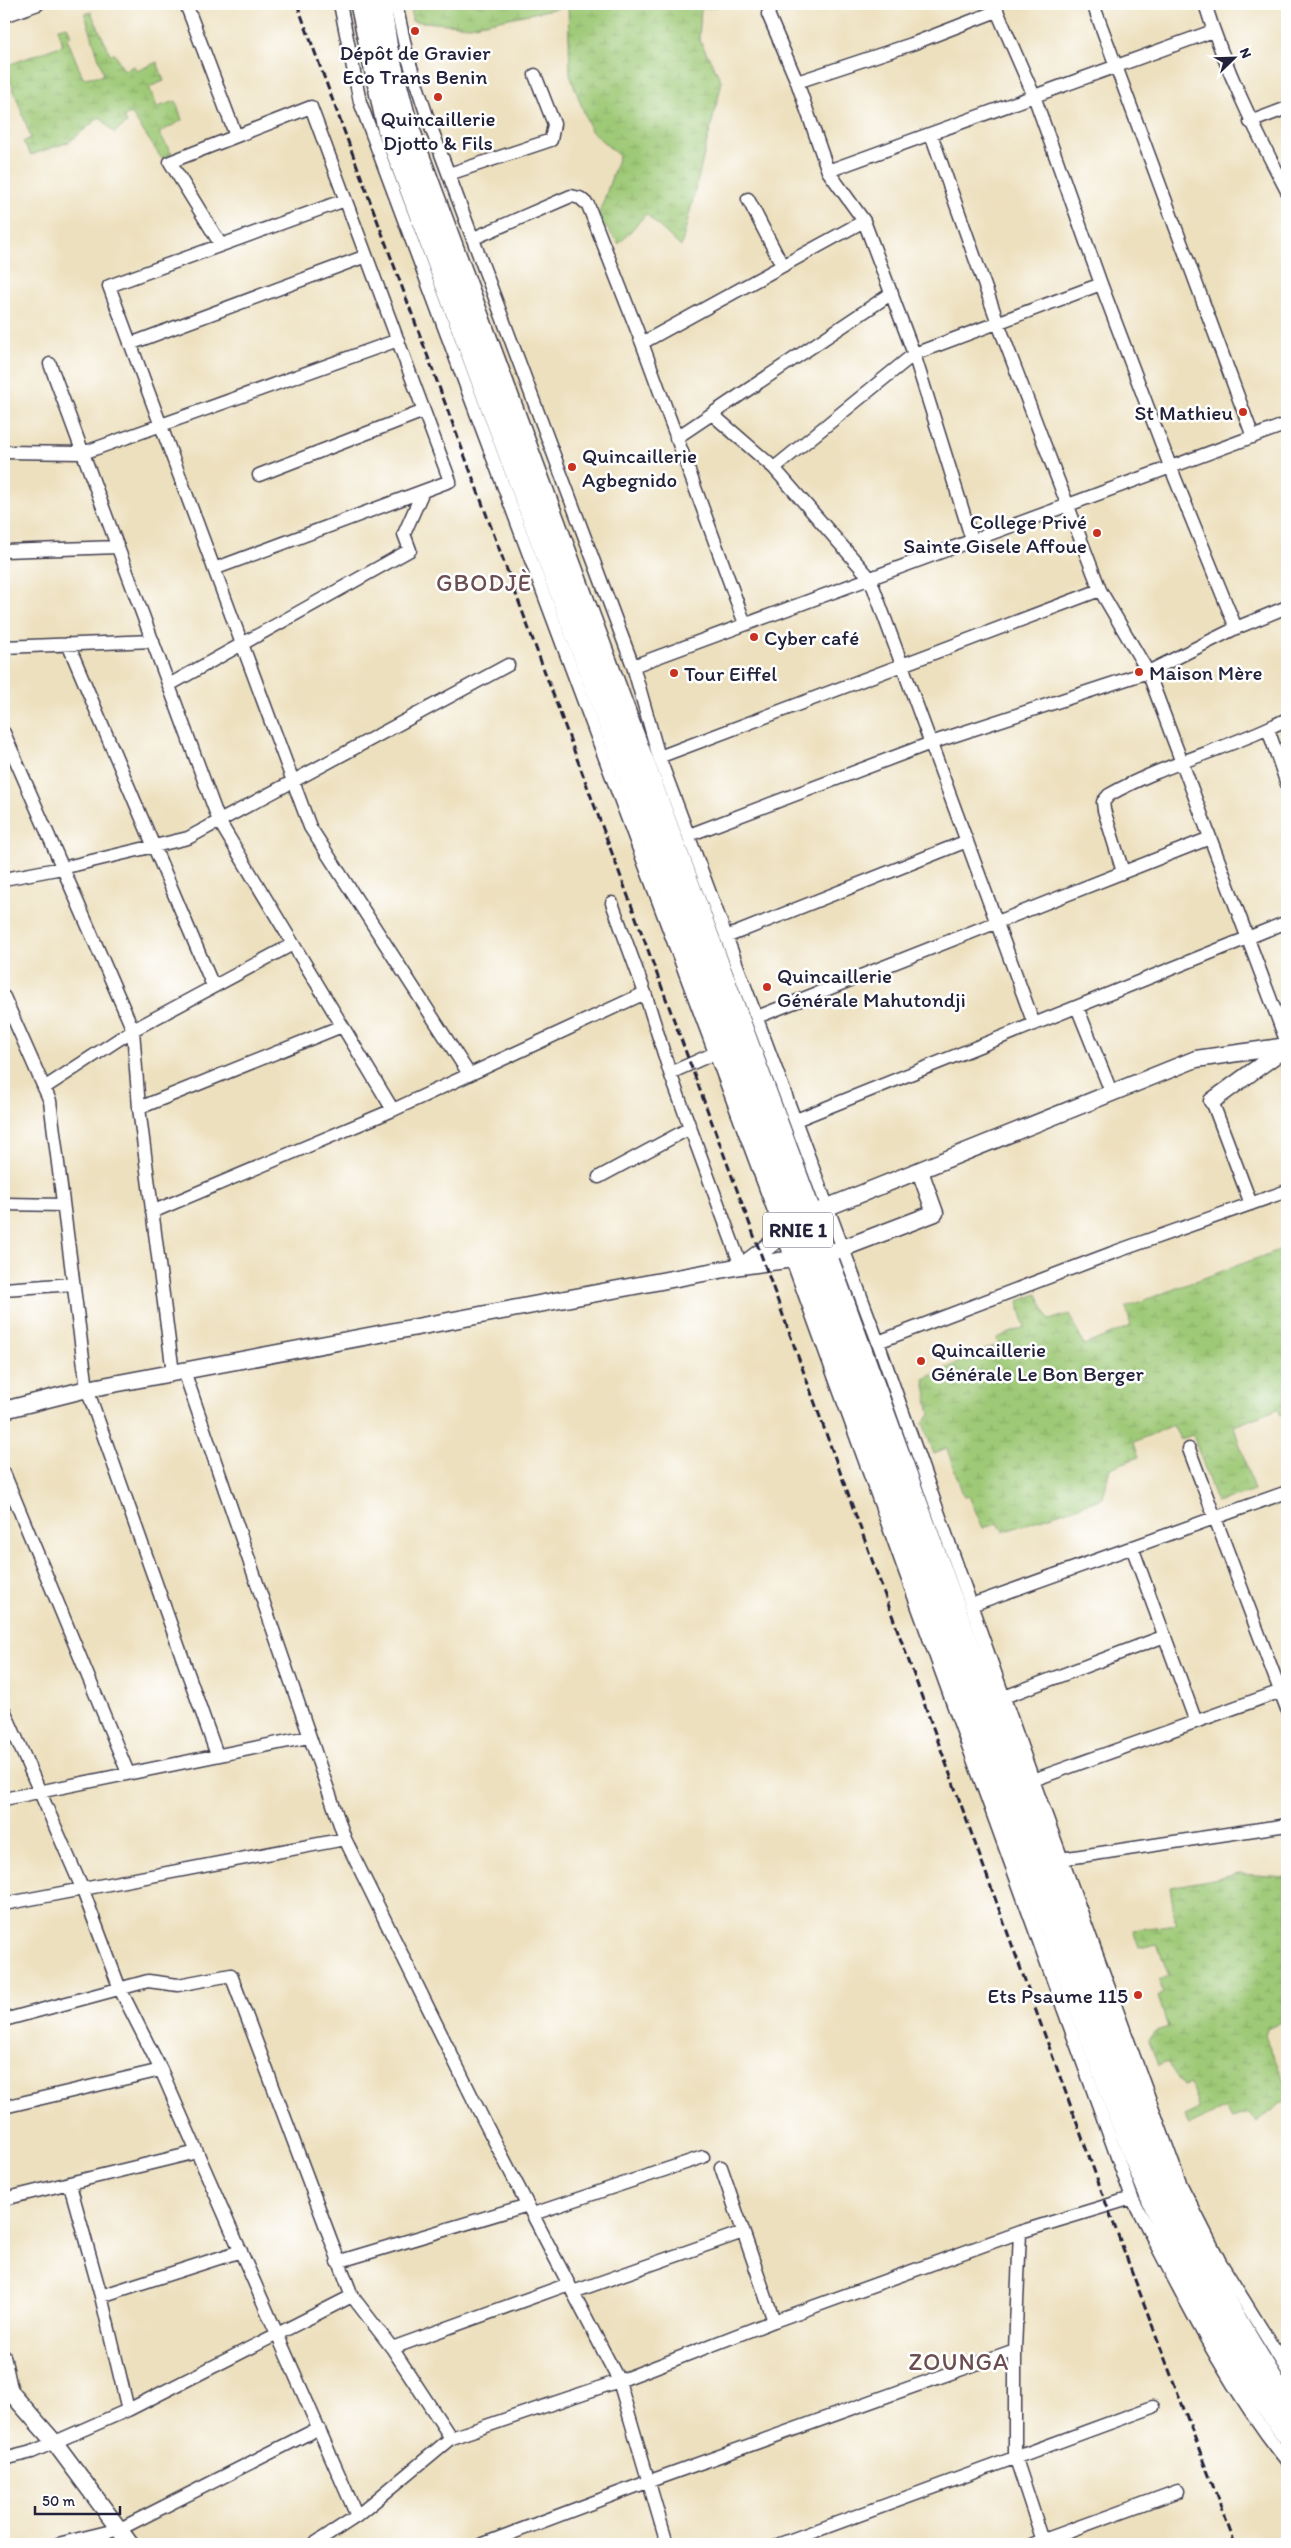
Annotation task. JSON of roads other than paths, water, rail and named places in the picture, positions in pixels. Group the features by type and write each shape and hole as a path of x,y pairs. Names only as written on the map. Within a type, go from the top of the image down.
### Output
{"highway":[{"name":"RNIE 1","path":"361,4 388,128 817,1255 1167,2189 1216,2286 1287,2404"},
{"name":"RNIE 1","path":"380,4 387,49 406,122 804,1221"},
{"name":"RNIE 1","path":"817,1255 1150,2197 1216,2324 1287,2434"}],"street":[{"path":"4,16 38,4"},
{"path":"186,4 236,136"},
{"path":"340,4 360,102 715,1053 804,1221 817,1255 1132,2198 1213,2353 1235,2390 1287,2461"},
{"path":"396,4 406,55 632,666 659,757 796,1120 804,1221"},
{"path":"772,4 768,14 797,82 828,171 864,221 892,293 914,354 972,540"},
{"path":"1093,4 1253,437"},
{"path":"1205,4 1213,31 1250,122 1287,190"},
{"path":"797,82 912,44 996,8 1034,96 1100,284 1170,466 1236,628"},
{"path":"828,171 1213,31"},
{"path":"449,174 552,140 554,124 534,75"},
{"path":"214,569 450,481 311,107 170,162 221,245"},
{"path":"1250,122 1287,108"},
{"path":"930,134 998,323 1100,590 1148,672 1287,1045"},
{"path":"474,238 571,196 580,198 588,205 642,343 745,624"},
{"path":"748,199 782,265"},
{"path":"345,200 109,286 310,827 468,1074"},
{"path":"642,343 864,221"},
{"path":"130,344 366,256"},
{"path":"774,468 914,354 1100,284"},
{"path":"676,438 892,293"},
{"path":"4,452 83,453 398,340"},
{"path":"50,364 219,821 393,1110"},
{"path":"259,475 424,411"},
{"path":"712,414 774,468 870,578 1034,1024"},
{"path":"632,666 1287,424"},
{"path":"169,685 242,646 410,550 404,534 423,491"},
{"path":"4,551 118,547"},
{"path":"659,757 1100,590"},
{"path":"689,835 931,743 1148,672 1236,628 1287,607"},
{"path":"4,646 153,641"},
{"path":"68,644 213,986"},
{"path":"4,879 62,868 188,838 508,665"},
{"path":"1124,872 1103,802 1109,795 1182,762 1268,729 1287,719"},
{"path":"1268,729 1287,784"},
{"path":"4,733 132,1030 139,1108 152,1212 178,1372 345,1839 483,2119 619,2381 667,2544"},
{"path":"757,1017 1210,838"},
{"path":"726,937 967,841"},
{"path":"612,903 645,994 670,1073 741,1266"},
{"path":"796,1120 1287,922"},
{"path":"44,1088 132,1030 293,944"},
{"path":"152,1212 393,1110 645,994"},
{"path":"4,997 50,1101 87,1389 217,1755"},
{"path":"1077,1007 1112,1094"},
{"path":"139,1108 342,1026"},
{"path":"741,1266 804,1221 920,1171 1196,1060 1287,1045"},
{"path":"1251,1204 1212,1101 1287,1045"},
{"path":"670,1073 715,1053"},
{"path":"599,1177 690,1128"},
{"path":"4,1410 87,1389 741,1266 817,1255 935,1213 920,1171"},
{"path":"878,1342 1112,1254 1287,1191"},
{"path":"4,1204 62,1205"},
{"path":"817,1255 878,1342 1061,1858 1180,2183 1220,2262 1287,2370"},
{"path":"4,1289 73,1284"},
{"path":"1189,1449 1214,1519 1284,1690 1287,1709"},
{"path":"4,1473 128,1773"},
{"path":"971,1605 1287,1492"},
{"path":"1132,1547 1196,1722"},
{"path":"1004,1697 1165,1636"},
{"path":"1033,1780 1284,1690"},
{"path":"4,1710 82,1888 120,1989 161,2070 357,2516"},
{"path":"4,1798 308,1737"},
{"path":"1061,1858 1287,1825"},
{"path":"4,1904 345,1839"},
{"path":"4,2020 148,1981 178,1985 231,1975 337,2262 352,2296 392,2348 451,2438"},
{"path":"4,2107 161,2070"},
{"path":"4,2199 197,2152"},
{"path":"337,2262 530,2210 703,2157"},
{"path":"721,2167 774,2321"},
{"path":"70,2184 101,2296 128,2410"},
{"path":"314,2544 357,2516 451,2438 619,2381 774,2321 1020,2232 1132,2198"},
{"path":"392,2348 743,2232"},
{"path":"1020,2232 1015,2350 1015,2456 1040,2543 1178,2491"},
{"path":"101,2296 241,2251"},
{"path":"4,2459 32,2452 55,2443 128,2410 352,2296"},
{"path":"483,2544 650,2481 1015,2350"},
{"path":"4,2356 5,2376 13,2395 55,2443 130,2544"},
{"path":"780,2544 1015,2456 1153,2407"},
{"path":"58,2544 120,2529 319,2428"}],"railway":[{"path":"297,4 760,1252 1107,2206 1235,2544"}],"place":[{"name":"Dépôt de Gravier Eco Trans Benin","path":"415,31"},
{"name":"Quincaillerie Djotto & Fils","path":"438,97"},
{"name":"St Mathieu","path":"1243,412"},
{"name":"Quincaillerie Agbegnido","path":"572,467"},
{"name":"College Privé Sainte Gisele Affoue","path":"1097,533"},
{"name":"Cyber café","path":"754,637"},
{"name":"Maison Mère","path":"1139,672"},
{"name":"Tour Eiffel","path":"674,673"},
{"name":"Quincaillerie Générale Mahutondji","path":"767,987"},
{"name":"Quincaillerie Générale Le Bon Berger","path":"921,1361"},
{"name":"Ets Psaume 115","path":"1138,1995"}],"district":[{"name":"GBODJÈ","path":"484,582"},
{"name":"ZOUNGA","path":"959,2361"}]}
